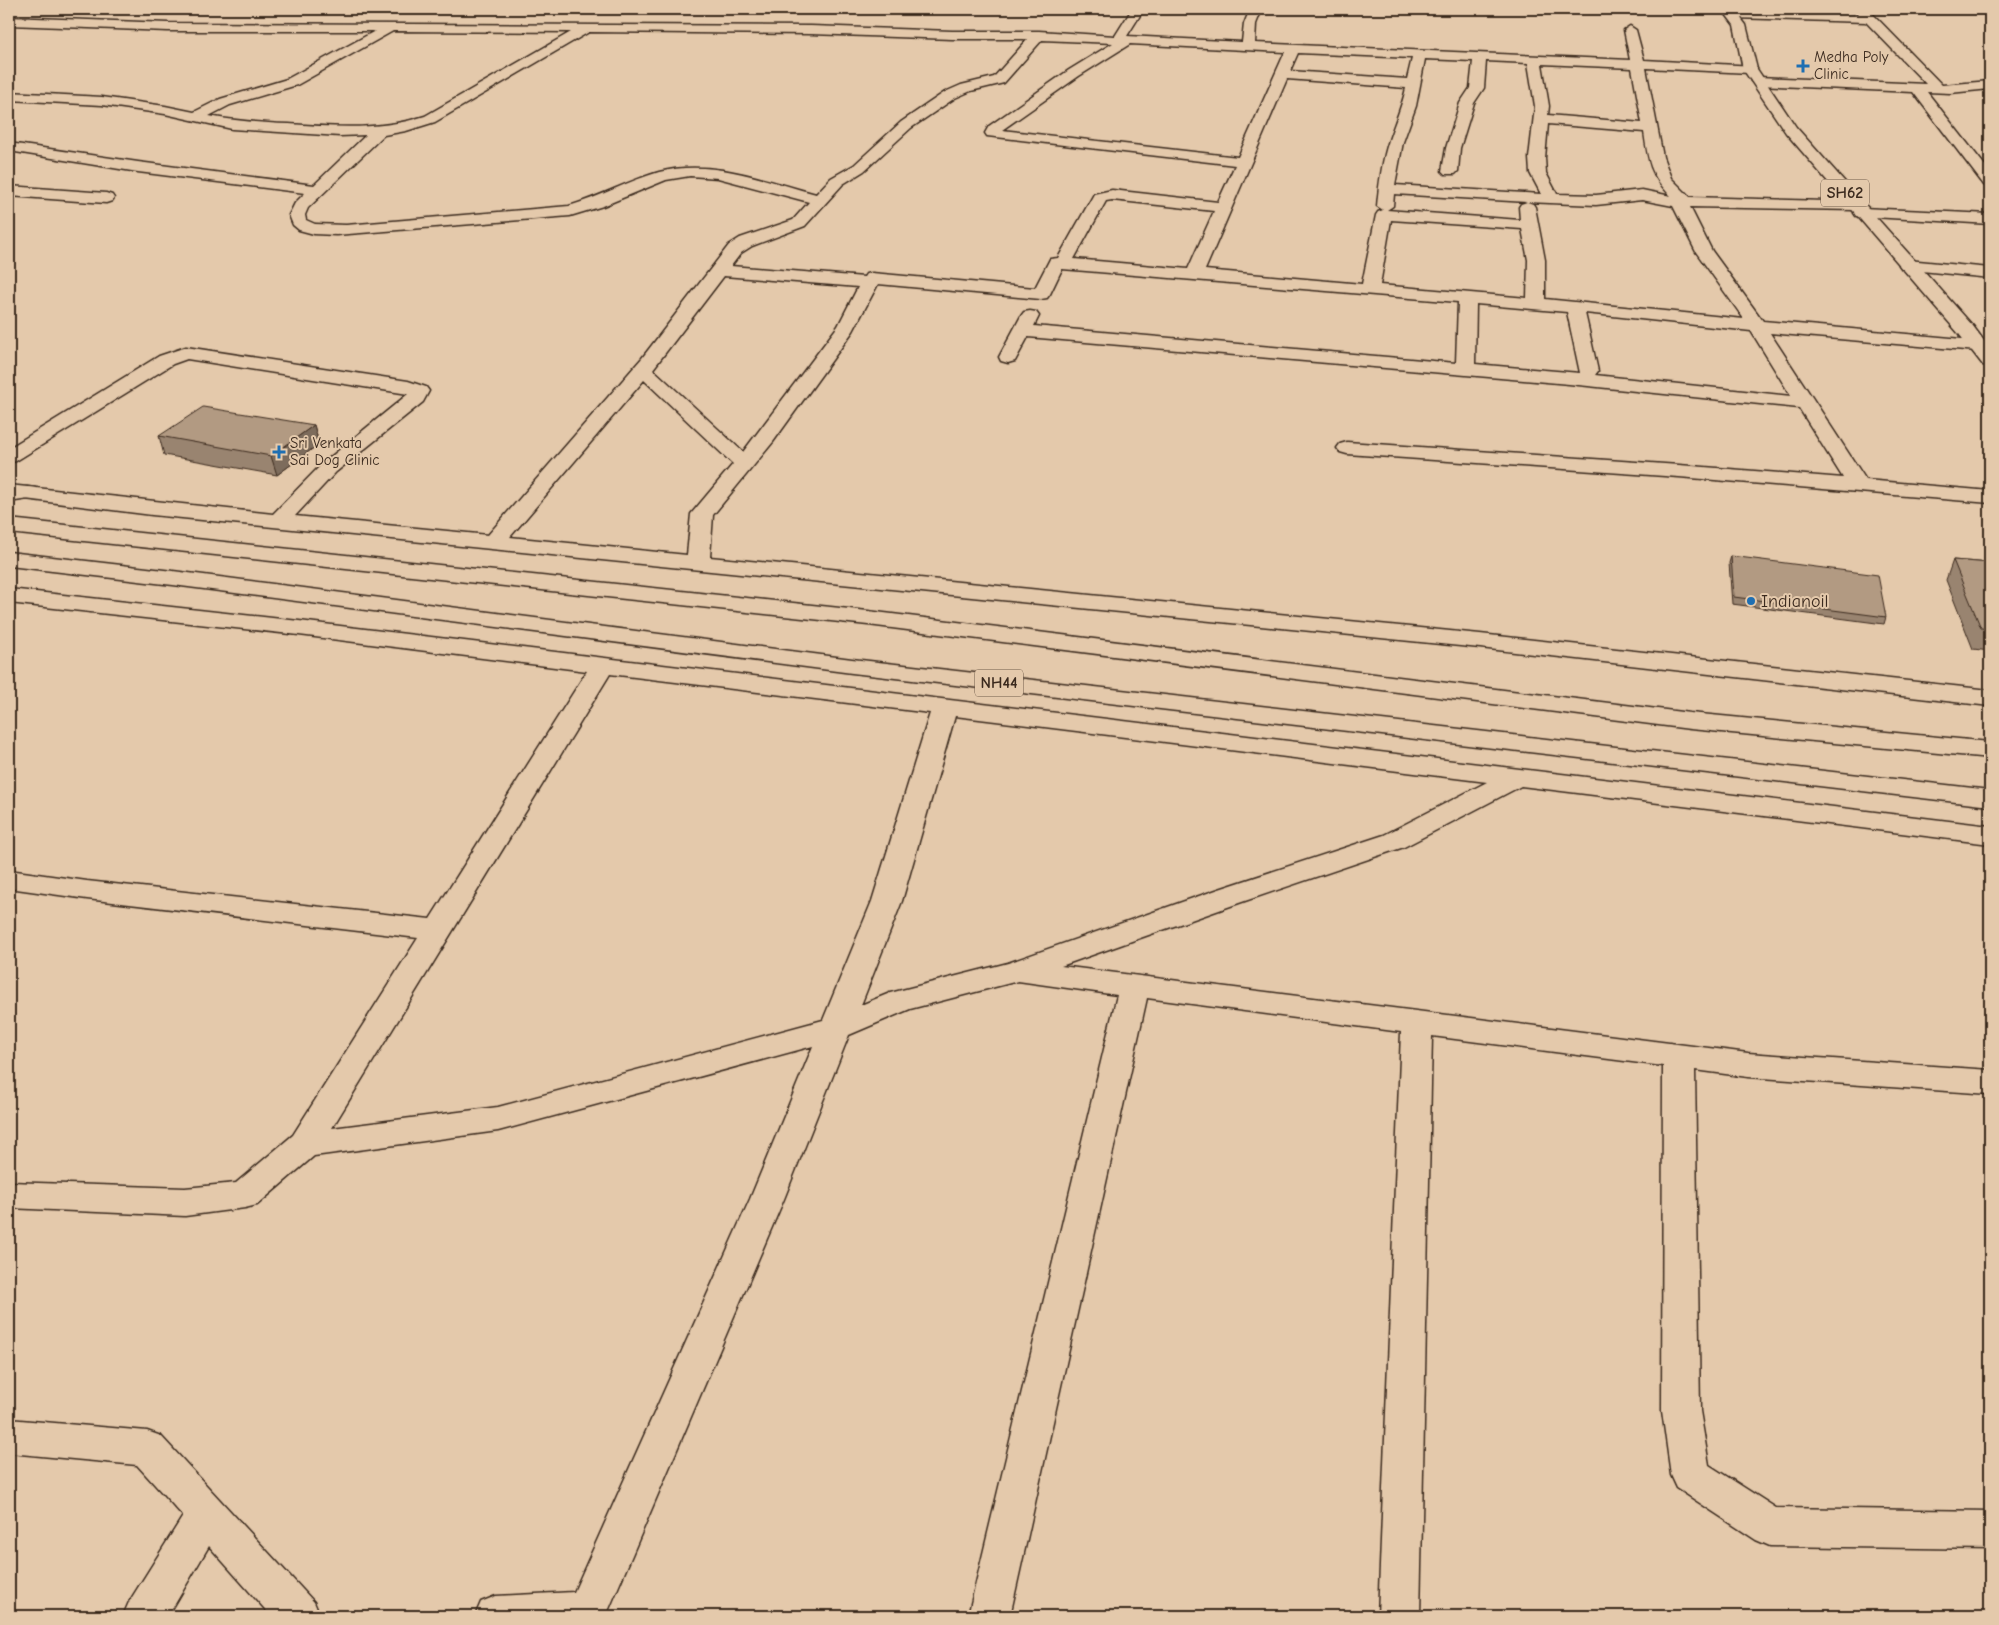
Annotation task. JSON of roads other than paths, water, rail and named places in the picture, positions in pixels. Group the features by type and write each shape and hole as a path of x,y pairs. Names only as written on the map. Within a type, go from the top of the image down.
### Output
{"main road":[{"path":"17,26 24,18 44,9"},
{"path":"1138,9 1123,39 994,129 992,133 1245,162"},
{"path":"1248,46 1250,24 1256,9"},
{"path":"1730,12 1865,14 1938,88"},
{"name":"SH62","path":"1730,12 1740,24 1754,75 1791,130 1908,265 1978,336 1990,361"},
{"path":"315,27 341,13"},
{"path":"485,27 509,13"},
{"path":"17,26 168,28 485,27 802,30 952,35 1039,35 1293,49 1638,64 1917,88 1964,89 1990,85"},
{"path":"195,117 225,102 292,82 392,27"},
{"path":"9,96 102,101 157,108 243,126 340,132 379,131 406,127 430,119 585,29"},
{"path":"1630,30 1655,157 1662,176 1682,202 1704,252 1750,315 1858,485"},
{"path":"494,542 642,370 718,270 739,246 778,229 799,223 837,181 859,168 906,125 950,95 966,88 999,80 1039,35"},
{"path":"1194,276 1293,49"},
{"path":"1370,290 1384,215 1386,189 1396,142 1409,106 1419,54"},
{"path":"1450,171 1453,148 1467,104 1477,88 1480,57"},
{"path":"1534,59 1542,102 1537,158 1538,173 1552,200"},
{"path":"1282,75 1413,84"},
{"path":"1917,88 1990,182"},
{"path":"1541,118 1650,128"},
{"path":"379,131 301,206 296,213 298,222 311,228 333,230 408,226 570,211 597,203 662,176 690,171 719,173 820,200"},
{"path":"9,147 138,167 318,190"},
{"path":"1974,160 1990,161"},
{"path":"1386,189 1552,200 1596,200 1642,195 1682,202 1859,209 1990,219"},
{"path":"9,191 106,198"},
{"path":"1064,264 1100,197 1112,195 1224,207"},
{"path":"1527,198 1528,225 1534,247 1538,283 1535,304"},
{"path":"1384,215 1528,225"},
{"path":"1008,357 1056,263 1535,304 1756,326 1978,336"},
{"path":"1908,265 1990,272"},
{"path":"718,270 869,283"},
{"path":"698,563 702,514 766,438 846,327 872,278 1041,294"},
{"path":"1465,369 1467,298"},
{"path":"1575,308 1588,371"},
{"path":"1022,331 1658,386 1806,404"},
{"path":"9,457 166,360 186,353 408,387 419,391 416,398 324,473 279,520"},
{"path":"642,370 652,376 744,464"},
{"path":"1347,448 1990,496"},
{"path":"15,493 1480,641 1990,698"},
{"path":"9,526 868,618 1690,721 1990,750"},
{"name":"NH44","path":"9,559 173,578 852,666 1990,798"},
{"path":"9,596 299,628 1990,835"},
{"path":"9,1195 185,1202 245,1195 305,1144 603,665"},
{"path":"496,1616 592,1614 767,1199 887,901 944,707"},
{"path":"305,1144 498,1119 836,1028 901,1001 1016,971 1229,896 1394,841 1517,777"},
{"path":"9,879 87,890 438,930"},
{"path":"1016,971 1748,1065 1990,1082"},
{"path":"989,1616 1134,986"},
{"path":"1399,1616 1417,1024"},
{"path":"1679,1056 1681,1410 1691,1475 1770,1527 1990,1530"},
{"path":"9,1436 147,1448 299,1616"},
{"path":"144,1616 206,1515"}],"place":[{"name":"Medha Poly Clinic","path":"1803,66"},
{"name":"Sri Venkata Sai Dog Clinic","path":"279,452"},
{"name":"Indianoil","path":"1751,601"}]}
